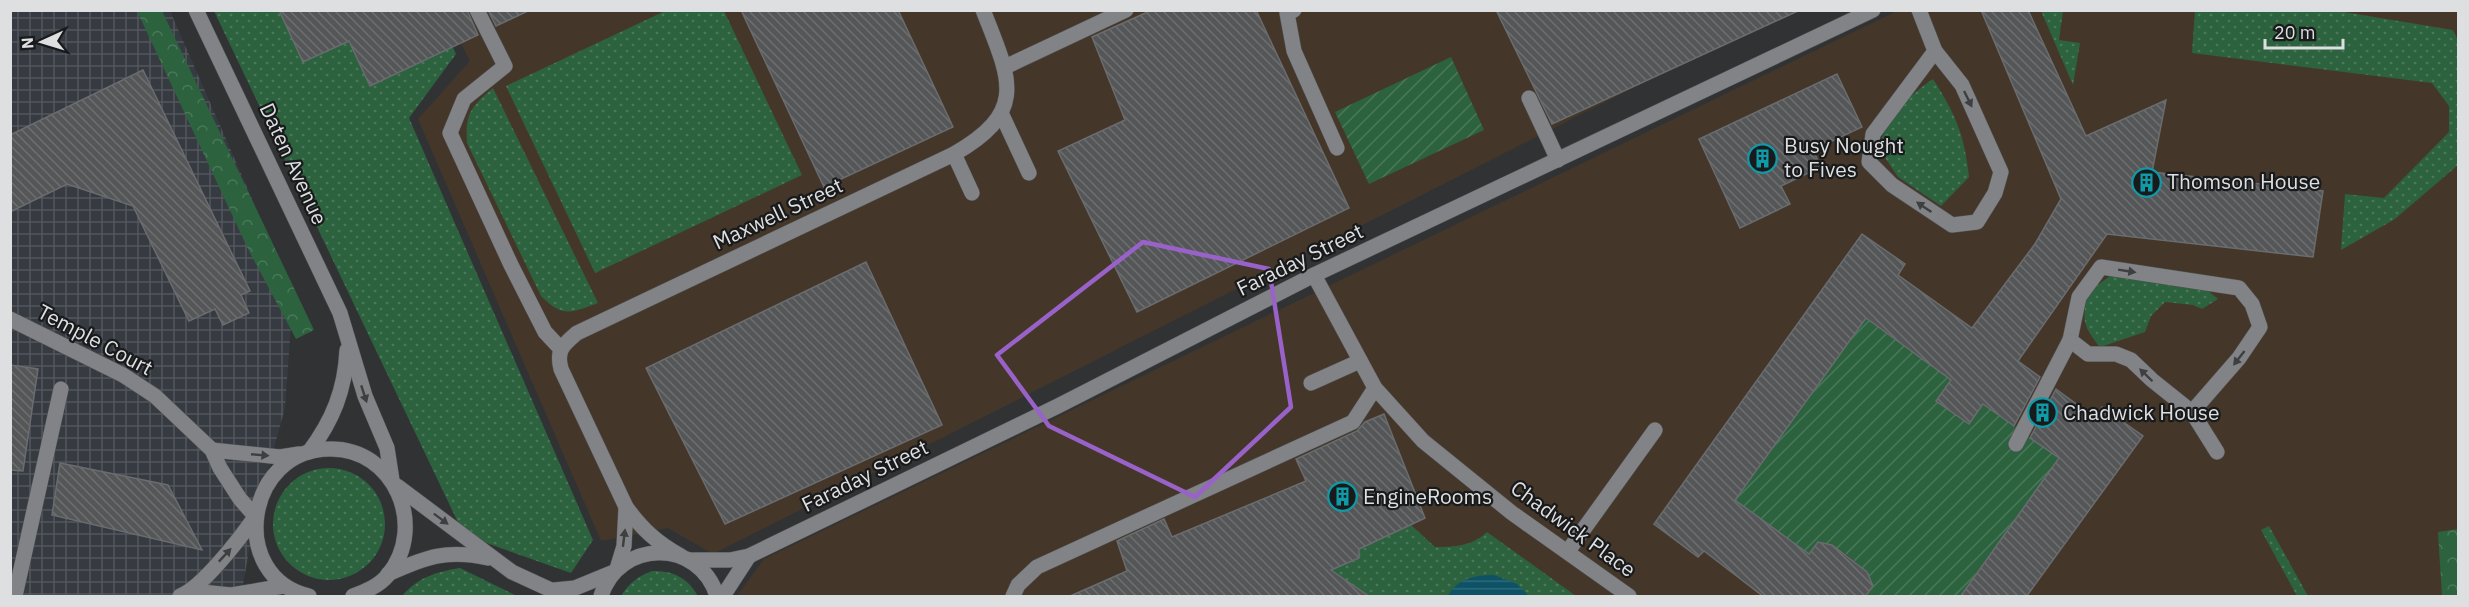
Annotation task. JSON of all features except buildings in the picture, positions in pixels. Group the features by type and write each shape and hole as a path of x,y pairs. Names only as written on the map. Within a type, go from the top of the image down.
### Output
{"street":[{"name":"Daten Avenue","path":"196,10 335,302 364,396 387,448 393,482 405,515 406,535 399,556 381,584"},
{"path":"477,10 505,66 464,99 450,133 511,265 545,332 560,348 561,369 626,507 657,543 686,558 710,581 717,597"},
{"path":"982,10 1005,67 1008,84 1002,115 1029,173"},
{"path":"1005,67 1126,10"},
{"path":"1294,10 1287,13 1294,51 1337,148"},
{"name":"Faraday Street","path":"615,571 631,559 647,553 664,552 686,558 730,560 749,556 1058,406 1314,275 1873,10"},
{"path":"1919,10 1935,51 1962,85 2001,172 1995,193 1977,222 1952,225 1892,185 1869,162 1873,134 1935,51"},
{"path":"1529,98 1558,160"},
{"name":"Maxwell Street","path":"560,348 577,333 954,154 981,139 1002,115"},
{"path":"954,154 972,193"},
{"path":"2016,444 2070,340 2079,297 2101,267 2239,288 2252,304 2260,327 2240,358 2192,412"},
{"name":"Chadwick Place","path":"1314,275 1375,388 1423,441 1512,513 1629,597"},
{"name":"Temple Court","path":"10,319 123,375 155,396 212,450 220,468 240,499 255,516"},
{"name":"Daten Avenue","path":"308,452 333,416 342,390 347,338"},
{"path":"2070,340 2088,354 2116,354 2131,360 2192,412 2217,452"},
{"path":"1311,383 1360,361"},
{"path":"1013,597 1018,585 1037,567 1353,422 1375,388"},
{"path":"15,597 61,389"},
{"path":"1568,551 1654,430"},
{"path":"212,450 280,456 330,448 353,452 374,462 393,482 491,558 532,582 559,593 615,571"},
{"path":"186,594 237,542 255,516 263,489 274,473 290,461 308,452"},
{"path":"602,597 624,546 626,507"},
{"path":"255,516 256,535 262,558 286,590"},
{"path":"353,597 381,584 420,560 443,553 465,553 491,558"},
{"path":"723,597 749,556"},
{"path":"186,594 231,595 286,590 309,597"}],"highlighted area":[{"path":"1143,242 1269,269 1291,407 1195,497 1049,426 997,355"}],"shaded area":[{"path":"10,11 170,11 253,201 292,310 285,408 255,517 241,596 11,596"},
{"path":"445,11 1785,11 713,554 668,528 601,541 418,119 470,61"},
{"path":"1897,11 2458,11 2458,534 2447,596 737,596 764,559"}],"green space":[{"path":"137,11 162,11 314,330 296,339 248,249"},
{"path":"214,11 436,11 456,54 409,118 593,540 571,573 464,535"},
{"path":"665,11 724,11 802,175 595,273 506,86"},
{"path":"2041,11 2063,11 2059,40 2080,43 2073,85"},
{"path":"2195,11 2338,11 2453,30 2458,40 2458,165 2395,219 2341,250 2345,194 2384,198 2449,132 2449,106 2432,83 2192,53"},
{"path":"1451,57 1484,130 1369,184 1335,112"},
{"path":"1933,79 1958,125 1969,177 1941,206 1898,177 1878,147 1899,108"},
{"path":"493,88 598,303 568,312 555,308 541,296 467,143 467,124 471,111 479,100"},
{"path":"2110,276 2207,290 2218,299 2202,309 2193,305 2165,302 2151,316 2145,332 2100,347 2087,327 2084,315 2088,292"},
{"path":"1866,318 1970,394 1937,401 1969,424 1979,409 1972,404 1976,399 2059,458 1960,596 1871,596 1867,594 1872,586 1868,578 1843,552 1818,542 1809,554 1735,500"},
{"path":"329,468 350,472 369,484 381,503 385,524 381,545 369,564 350,576 329,580 308,576 289,564 277,545 273,524 277,503 289,484 308,472"},
{"path":"1410,524 1435,547 1463,545 1487,532 1576,596 1369,596 1331,570 1359,558 1359,549"},
{"path":"2269,526 2308,596 2297,596 2261,530"},
{"path":"2458,529 2458,596 2442,596 2438,532"},
{"path":"460,568 517,596 402,596 414,584 428,576"},
{"path":"652,571 679,576 690,584 698,596 621,596 634,581"}],"water":[{"path":"1494,575 1517,584 1529,596 1448,596 1462,581"}],"place":[{"name":"Busy Nought to Fives","path":"1763,158"},
{"name":"Thomson House","path":"2146,182"},
{"name":"Chadwick House","path":"2042,413"},
{"name":"EngineRooms","path":"1342,497"}]}
